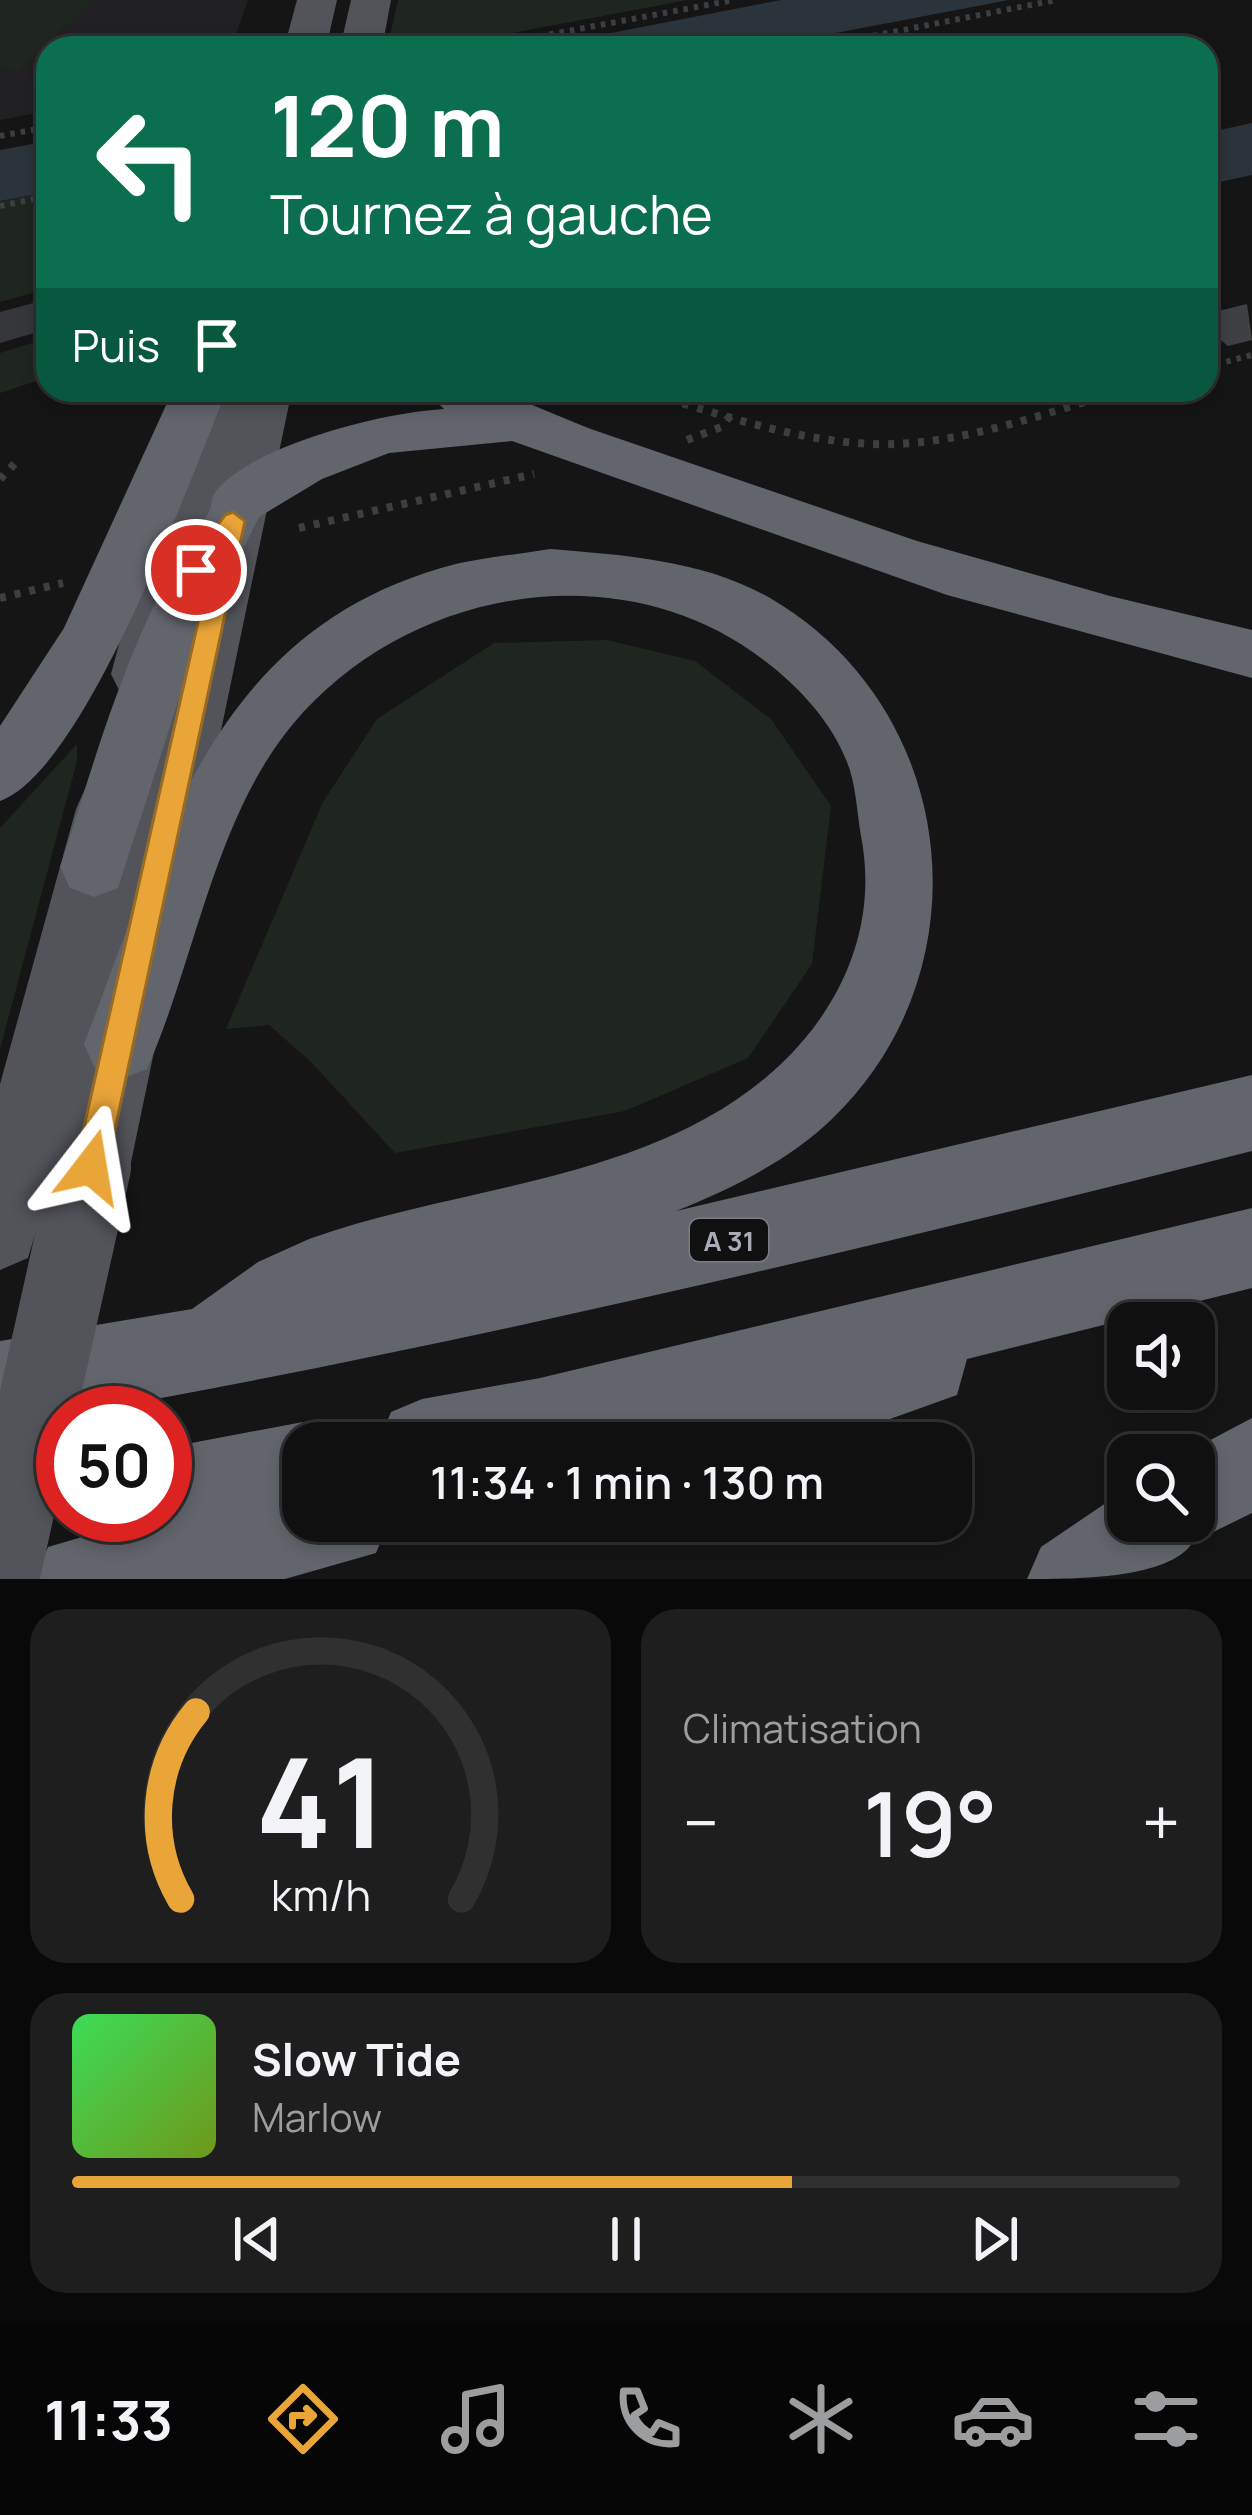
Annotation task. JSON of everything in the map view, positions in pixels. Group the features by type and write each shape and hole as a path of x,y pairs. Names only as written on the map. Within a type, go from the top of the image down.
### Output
{"highway":[{"path":"0,773 26,746 115,587 195,402"},
{"path":"478,402 544,432 864,545 1016,592 1252,654"},
{"path":"94,867 173,625 196,570 235,512 321,453 382,431 495,427"},
{"path":"121,1044 229,768 273,703 329,650 396,609 470,578 582,568 703,594 758,620 805,654 850,701 882,755 899,828 902,911 897,934 886,979 850,1043 801,1097 738,1144 608,1195 300,1284 204,1352"},
{"name":"A 31","path":"0,1384 204,1352 603,1269 1252,1113"},
{"path":"530,1422 1252,1250"},
{"path":"757,1422 1252,1250"},
{"path":"1215,1485 1252,1462"},
{"path":"192,1487 282,1470"},
{"path":"0,1523 36,1516"},
{"path":"80,1579 282,1535"},
{"path":"1073,1579 1127,1542"}],"main road":[{"path":"308,36 317,0"},
{"path":"363,36 371,0"},
{"path":"0,1574 34,1194 94,867 211,402"},
{"path":"34,1194 121,1044 262,402"}],"lane":[{"path":"0,328 36,318"}],"path":[{"path":"541,36 734,0"},
{"path":"873,36 1056,0"},
{"path":"0,136 36,129"},
{"path":"0,206 36,198"},
{"path":"1218,364 1252,355"},
{"path":"684,402 794,431 897,444 1001,424 1081,402"},
{"path":"687,440 721,427 731,415"},
{"path":"0,479 20,458"},
{"path":"298,528 534,474"},
{"path":"0,598 69,582"}],"shaded area":[{"path":"0,0 248,0 235,36 36,36 36,113 0,120"},
{"path":"0,0 92,0 55,36 36,36 36,55 21,70 0,66"},
{"path":"398,0 688,0 496,36 390,36"},
{"path":"781,0 1009,0 820,36 596,36"},
{"path":"1252,123 1252,175 1218,182 1218,130"},
{"path":"36,143 36,194 0,201 0,150"},
{"path":"36,194 36,292 0,302 0,201"},
{"path":"36,342 36,381 0,393 0,353"},
{"path":"607,640 695,661 771,719 831,806 812,964 748,1058 625,1111 395,1153 311,1062 269,1025 226,1029 323,802 377,719 494,643"},
{"path":"77,744 77,761 0,1049 0,828"}],"building":[{"path":"1247,304 1252,340 1228,346 1218,338 1218,311"}],"route":[{"path":"91,1167 233,521 196,570"}]}
